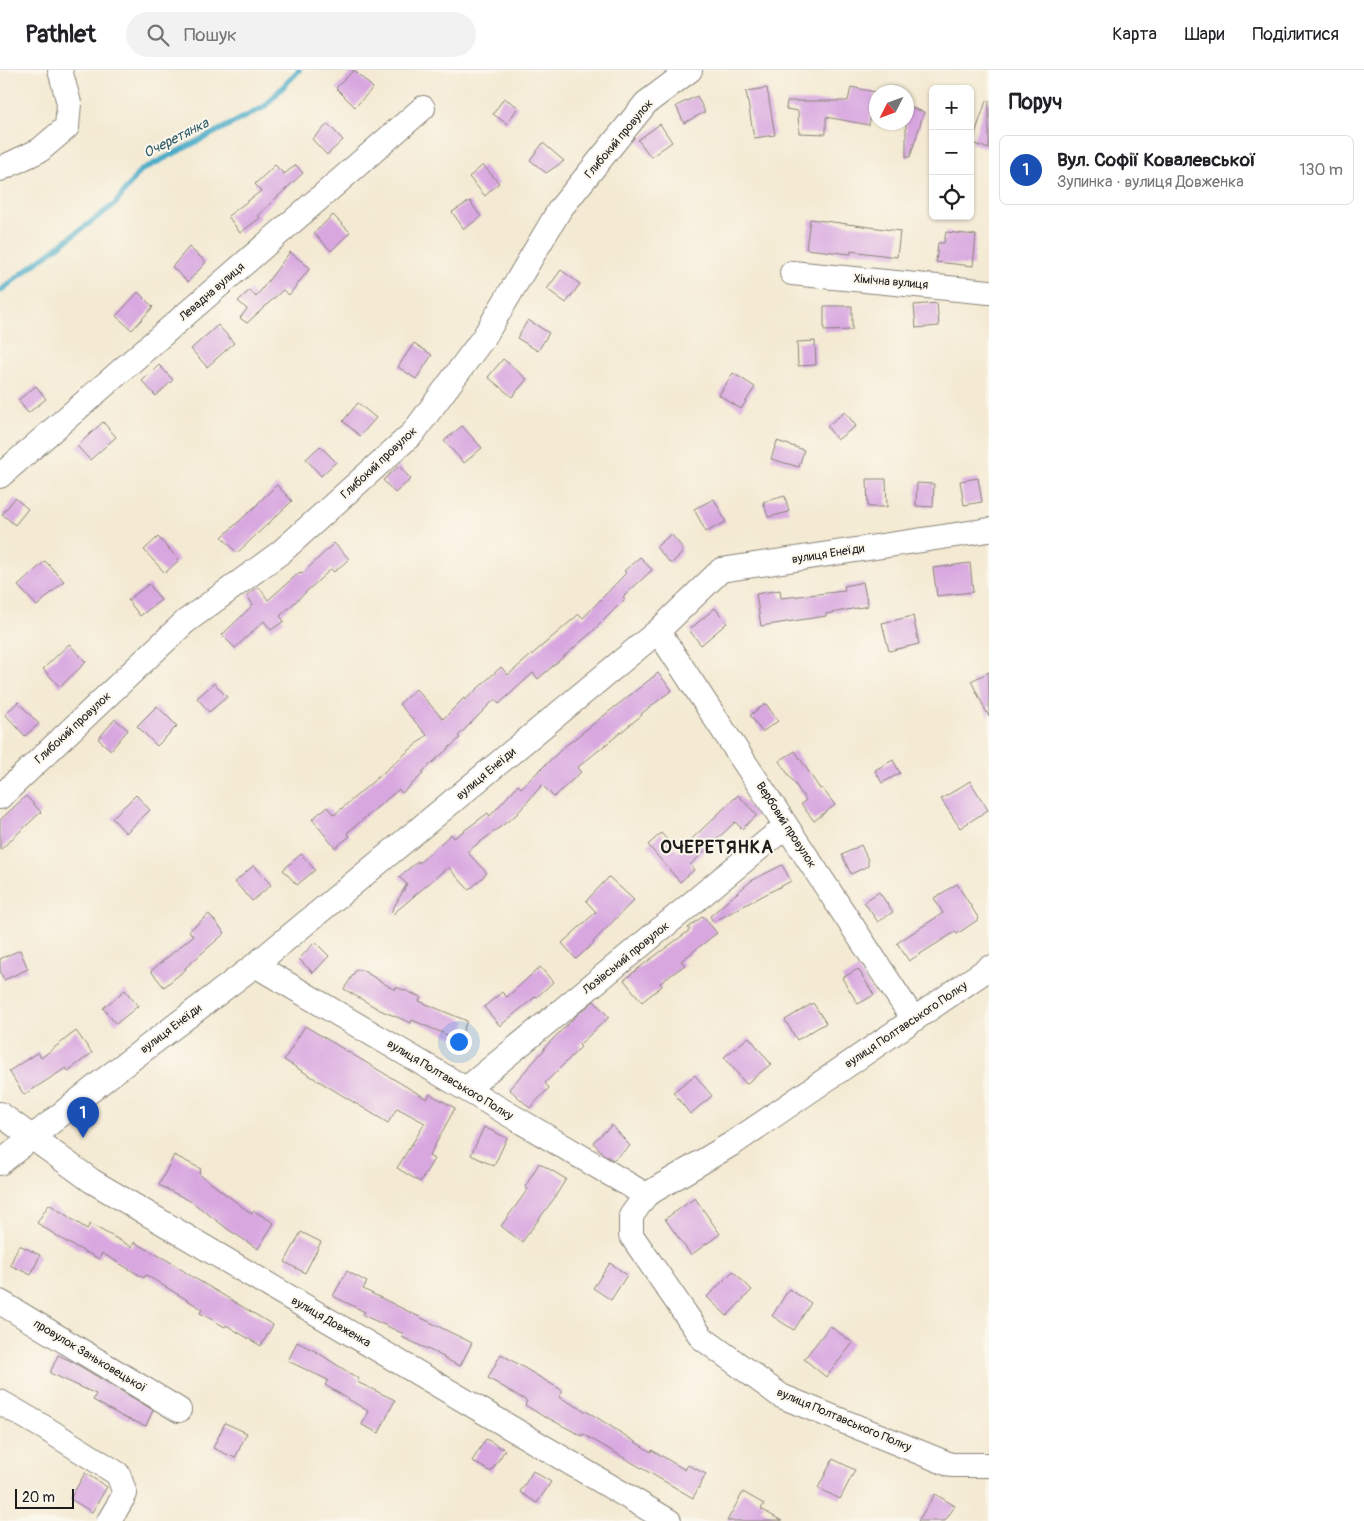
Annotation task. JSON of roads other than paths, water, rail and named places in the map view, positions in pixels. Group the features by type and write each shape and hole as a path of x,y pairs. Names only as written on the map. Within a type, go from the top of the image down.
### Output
{"street":[{"path":"0,169 40,150 66,127 69,103 60,70"},
{"name":"Глибокий провулок","path":"0,797 185,622 281,552 413,433 484,337 560,209 646,103 690,70"},
{"name":"Левадна вулиця","path":"0,476 423,108"},
{"name":"Хімічна вулиця","path":"792,273 989,292"},
{"name":"вулиця Енеїди","path":"32,1138 112,1074 255,965 658,631 721,570 988,537"},
{"name":"Вербовий провулок","path":"658,631 914,1020"},
{"name":"Лозівський провулок","path":"466,1089 786,826"},
{"name":"вулиця Полтавського Полку","path":"255,965 646,1195"},
{"name":"вулиця Полтавського Полку","path":"989,968 735,1142 646,1195 631,1216 631,1235 702,1338 781,1396 951,1465 989,1465"},
{"name":"вулиця Довженка","path":"0,1114 92,1181 669,1521"},
{"path":"0,1163 32,1138"},
{"name":"провулок Заньковецької","path":"0,1302 179,1410"},
{"path":"0,1402 118,1474 126,1494 109,1521"}],"waterway":[{"name":"Очеретянка","path":"0,291 115,204 140,171 264,107 299,70"}],"place":[{"name":"Вул. Софії Ковалевської","path":"83,1138"}],"district":[{"name":"ОЧЕРЕТЯНКА","path":"717,847"}]}
